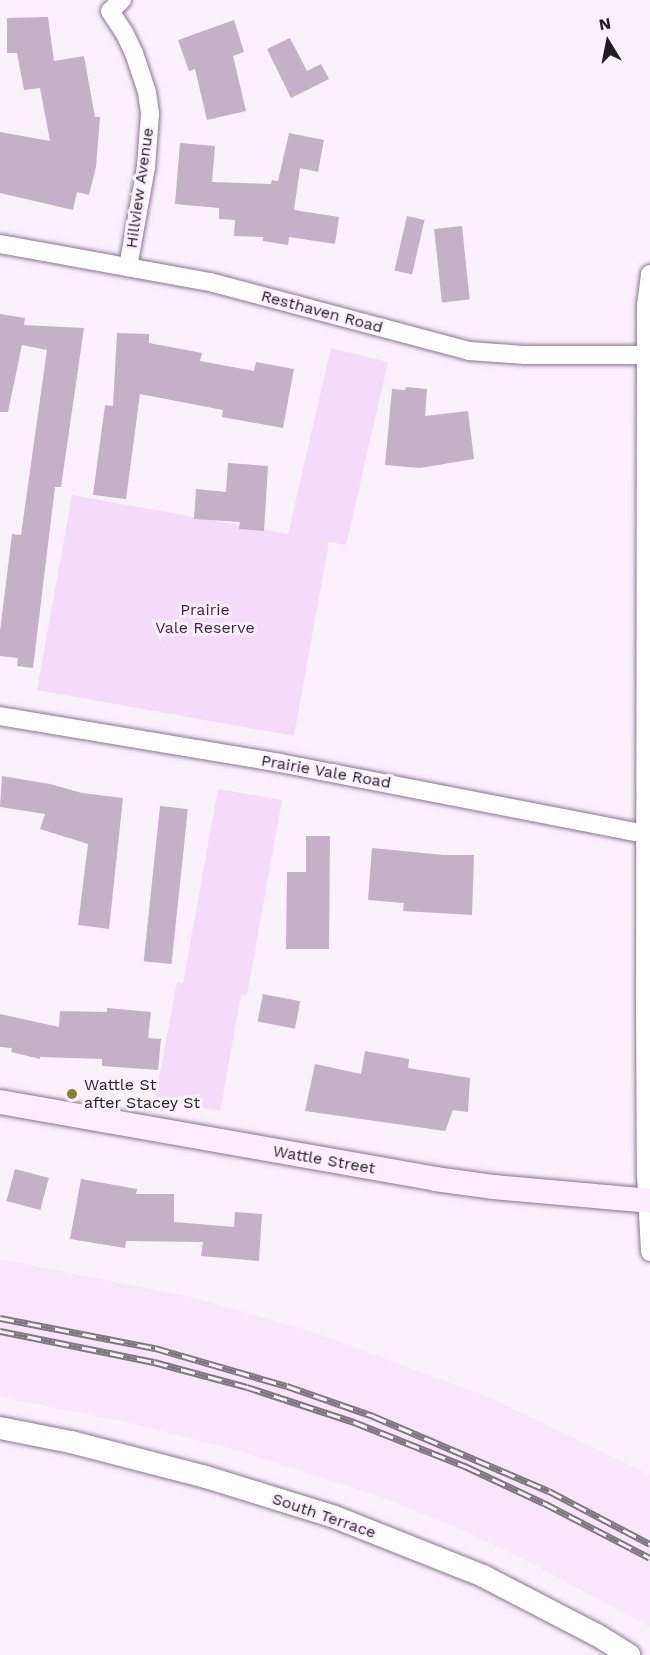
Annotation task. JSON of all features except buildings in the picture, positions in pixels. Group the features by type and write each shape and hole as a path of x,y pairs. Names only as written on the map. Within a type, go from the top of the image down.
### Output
{"main road":[{"name":"Wattle Street","path":"0,1102 435,1179 648,1200"}],"street":[{"name":"Hillview Avenue","path":"111,4 142,74 150,114 146,167 128,267"},
{"name":"Resthaven Road","path":"0,244 210,282 469,351 525,355 646,355"},
{"path":"650,274 646,305 650,1252"},
{"name":"Prairie Vale Road","path":"0,716 292,766 649,835"},
{"name":"South Terrace","path":"0,1428 70,1442 194,1474 335,1516 483,1576 597,1635 629,1655"}],"shaded area":[{"path":"0,1259 187,1296 313,1332 491,1398 650,1475 650,1627 527,1561 458,1528 378,1496 236,1450 130,1423 0,1397"}],"green space":[{"name":"Prairie Vale Reserve","path":"331,348 388,362 346,545 329,542 294,736 37,690 72,495 288,534"},
{"path":"218,789 282,800 247,995 241,995 220,1111 155,1099 177,982 183,983"}],"railway":[{"path":"0,1318 155,1348 287,1386 373,1416 549,1491 650,1544"},
{"path":"0,1331 154,1362 247,1387 354,1422 467,1467 544,1503 650,1558"}],"place":[{"name":"Wattle St after Stacey St","path":"72,1094"}]}
